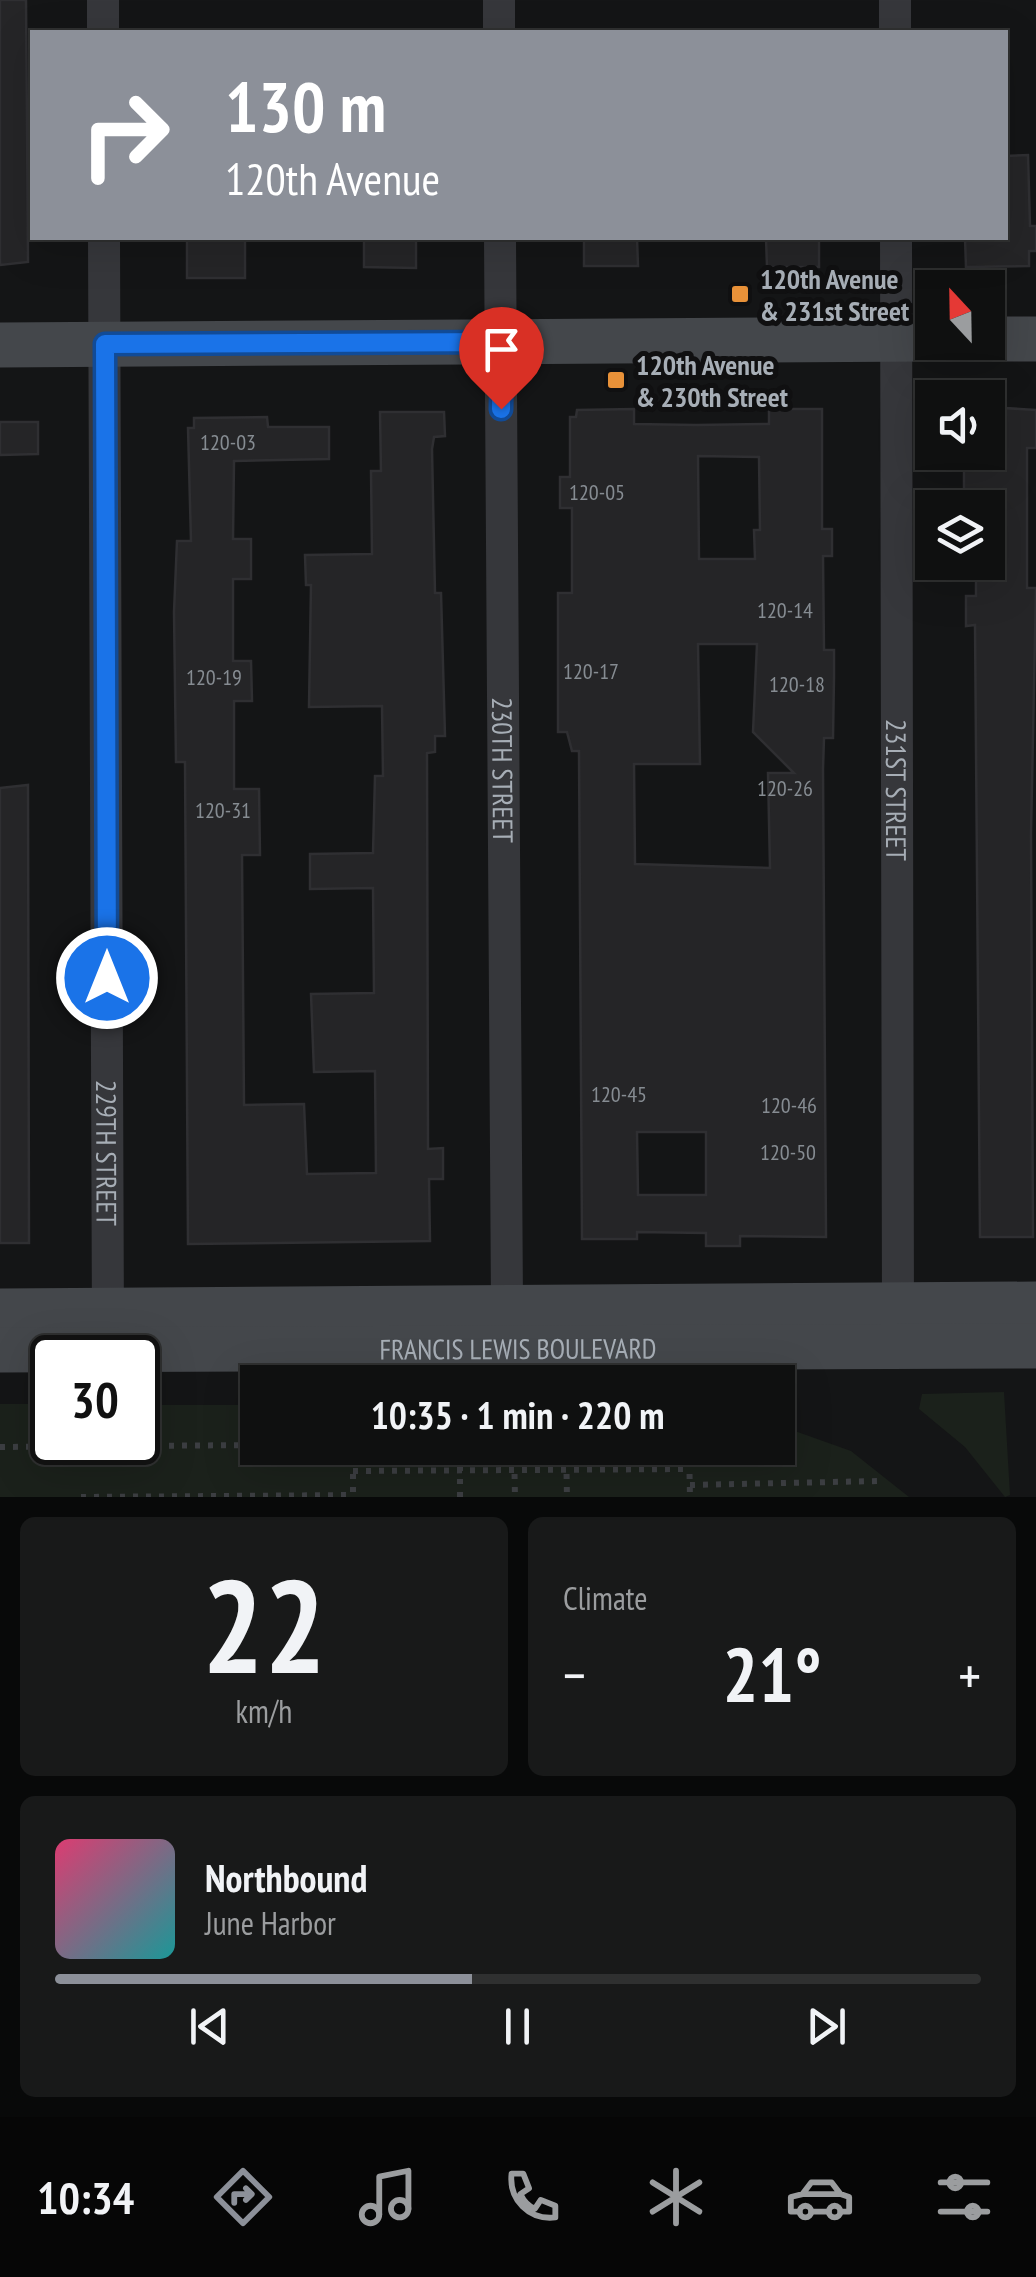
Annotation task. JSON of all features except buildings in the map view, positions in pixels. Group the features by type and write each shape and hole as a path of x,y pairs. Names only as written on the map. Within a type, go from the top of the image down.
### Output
{"main road":[{"path":"1005,339 1036,338"},
{"path":"0,345 915,339"},
{"name":"FRANCIS LEWIS BOULEVARD","path":"0,1311 108,1330 898,1324 1036,1304"},
{"name":"FRANCIS LEWIS BOULEVARD","path":"0,1350 108,1330 507,1305 898,1324 1036,1346"}],"street":[{"path":"103,0 103,30"},
{"path":"499,0 499,30"},
{"path":"895,0 895,30"},
{"name":"229TH STREET","path":"104,240 108,1330"},
{"name":"230TH STREET","path":"500,240 507,1305"},
{"name":"231ST STREET","path":"896,240 915,339 898,1324"}],"path":[{"path":"0,1447 240,1445"},
{"path":"81,1497 353,1496 353,1465"},
{"path":"460,1465 460,1497"},
{"path":"514,1465 515,1497"},
{"path":"566,1465 567,1497"},
{"path":"689,1465 690,1497"},
{"path":"353,1471 689,1469"},
{"path":"690,1484 878,1481"}],"shaded area":[{"path":"1004,1392 1010,1495 1005,1497 965,1447 919,1409 922,1394"},
{"path":"0,1404 30,1404 30,1465 160,1465 160,1405 240,1405 240,1465 795,1465 795,1431 851,1451 909,1497 0,1497"}],"place":[{"name":"120th Avenue & 231st Street","path":"740,294"},
{"name":"120th Avenue & 230th Street","path":"616,380"}],"route":[{"path":"107,978 105,344 502,342 501,409"}]}
